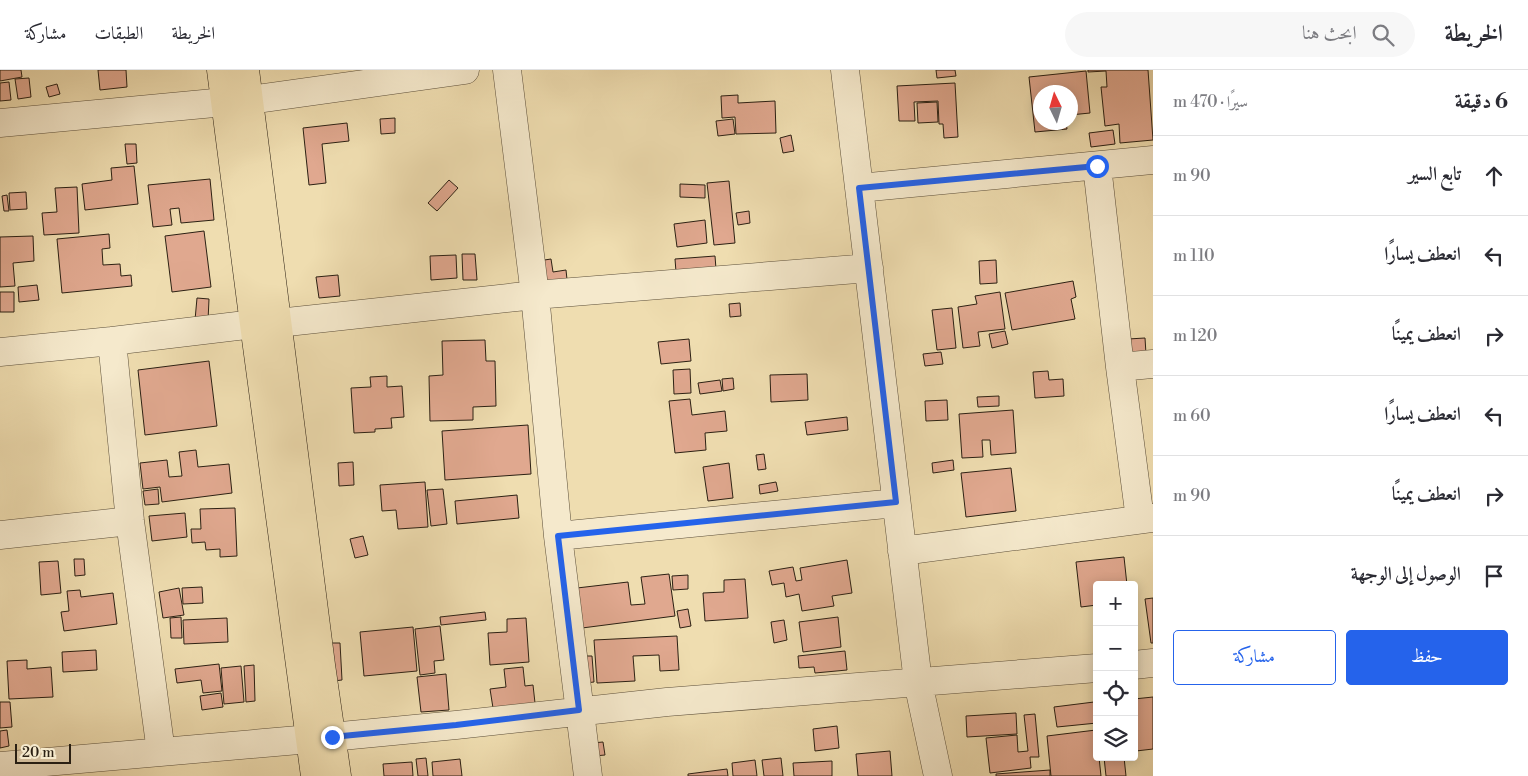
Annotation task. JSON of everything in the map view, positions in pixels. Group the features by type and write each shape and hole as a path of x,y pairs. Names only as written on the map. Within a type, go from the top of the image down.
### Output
{"main road":[{"path":"221,70 237,101 321,738 337,776"},
{"path":"237,101 245,70"},
{"path":"315,776 321,738"}],"street":[{"path":"0,123 237,101 465,70"},
{"path":"507,70 534,295 558,536 588,776"},
{"path":"845,70 918,682 938,776"},
{"path":"859,188 1153,160"},
{"path":"902,551 1147,519 1120,367 1097,166"},
{"path":"0,352 534,295 869,268"},
{"path":"112,341 130,521 161,752"},
{"path":"1120,367 1153,364"},
{"path":"558,536 896,502"},
{"path":"0,535 130,521"},
{"path":"1138,665 1153,663"},
{"path":"0,766 321,738 738,695 1093,668"}],"building":[{"path":"0,70 21,70 22,77 0,81"},
{"path":"98,70 126,70 127,87 100,90"},
{"path":"936,70 955,70 956,76 937,78"},
{"path":"1088,70 1148,70 1153,140 1120,143 1119,124 1105,126 1101,87 1107,87 1106,71 1088,72"},
{"path":"1086,71 1090,113 1078,114 1078,85 1033,85 1033,114 1029,77"},
{"path":"29,78 31,97 18,99 15,79"},
{"path":"9,82 11,100 0,101 0,83"},
{"path":"955,83 958,137 944,138 943,124 939,124 938,101 914,102 915,121 899,121 897,86"},
{"path":"57,84 60,94 49,97 46,87"},
{"path":"738,95 738,103 775,101 776,133 736,134 735,117 722,118 721,96"},
{"path":"937,102 938,122 918,123 917,103"},
{"path":"395,118 395,133 381,134 380,119"},
{"path":"733,119 735,134 718,136 716,121"},
{"path":"347,123 349,141 322,144 326,183 309,185 303,128"},
{"path":"1035,130 1056,130 1035,132"},
{"path":"1113,130 1115,144 1091,147 1089,133"},
{"path":"791,135 794,151 783,153 780,138"},
{"path":"125,144 136,144 137,163 127,164"},
{"path":"134,166 138,204 85,210 82,184 112,180 111,168"},
{"path":"210,179 214,220 181,223 179,208 170,209 172,225 153,227 148,185"},
{"path":"449,180 458,188 437,211 428,203"},
{"path":"729,181 735,243 714,245 707,183"},
{"path":"680,184 705,185 705,198 680,197"},
{"path":"77,187 79,233 44,235 42,213 57,212 55,188"},
{"path":"26,192 27,209 10,210 9,193"},
{"path":"7,195 9,211 4,211 2,196"},
{"path":"749,211 750,223 738,225 736,213"},
{"path":"705,220 707,243 677,247 674,224"},
{"path":"204,231 211,287 172,292 165,236"},
{"path":"109,234 110,248 102,249 103,265 120,264 121,276 131,275 132,286 62,293 57,239"},
{"path":"33,236 34,261 13,263 15,286 0,287 0,237"},
{"path":"462,254 475,254 477,280 463,280"},
{"path":"456,255 457,278 431,280 430,256"},
{"path":"715,256 716,269 676,272 675,259"},
{"path":"551,259 553,272 566,270 568,289 542,293 538,261"},
{"path":"996,260 997,283 980,284 979,261"},
{"path":"338,275 340,296 319,298 316,277"},
{"path":"1073,281 1076,297 1071,299 1075,319 1012,330 1005,293"},
{"path":"37,285 39,300 19,302 18,287"},
{"path":"0,292 14,292 14,312 0,312"},
{"path":"1000,292 1005,329 978,332 980,346 963,348 958,307 977,304 975,296"},
{"path":"197,298 209,299 208,321 195,320"},
{"path":"740,303 741,316 730,317 729,304"},
{"path":"952,308 956,348 937,350 932,310"},
{"path":"1005,331 1008,344 992,348 989,334"},
{"path":"1145,338 1146,354 1129,355 1128,339"},
{"path":"689,339 691,361 661,364 658,342"},
{"path":"485,340 486,361 495,361 496,406 473,407 473,420 430,421 429,376 443,375 442,341"},
{"path":"941,352 943,364 925,366 923,354"},
{"path":"209,361 217,426 145,435 138,370"},
{"path":"690,369 691,393 674,394 673,370"},
{"path":"1048,371 1049,380 1063,379 1064,396 1035,398 1033,372"},
{"path":"807,374 808,400 771,402 770,375"},
{"path":"387,376 387,387 402,386 404,417 391,418 392,428 375,429 375,432 354,433 351,388 371,387 370,377"},
{"path":"733,378 734,389 723,391 722,379"},
{"path":"720,380 722,391 700,394 698,383"},
{"path":"999,396 999,406 978,407 977,397"},
{"path":"690,399 692,415 725,411 727,431 705,433 706,450 675,453 669,401"},
{"path":"947,400 948,420 926,421 925,401"},
{"path":"1013,410 1016,453 991,455 990,440 982,440 983,457 962,458 959,414"},
{"path":"847,417 848,430 807,435 805,422"},
{"path":"528,425 531,474 445,480 442,431"},
{"path":"196,450 198,467 229,464 232,493 162,502 160,487 143,489 140,463 167,460 169,477 182,476 179,452"},
{"path":"764,454 766,469 758,470 756,455"},
{"path":"953,460 954,470 933,473 932,463"},
{"path":"353,462 354,485 339,486 338,463"},
{"path":"729,463 733,498 708,501 703,467"},
{"path":"1011,468 1016,511 966,517 961,473"},
{"path":"425,482 428,527 398,529 396,510 382,511 380,485"},
{"path":"776,482 778,491 760,494 759,485"},
{"path":"158,489 159,504 145,505 143,491"},
{"path":"443,489 447,524 431,526 427,490"},
{"path":"517,495 519,518 457,524 455,501"},
{"path":"235,508 237,556 220,557 220,549 206,550 205,542 192,543 191,529 201,529 200,509"},
{"path":"185,513 187,537 152,541 149,516"},
{"path":"363,536 368,555 355,558 350,539"},
{"path":"1124,557 1127,581 1093,581 1093,606 1081,607 1076,562"},
{"path":"74,559 84,559 85,575 75,576"},
{"path":"847,560 852,593 832,596 834,606 802,611 799,594 786,597 784,583 772,585 769,571 793,567 796,581 802,580 800,568"},
{"path":"58,561 61,593 41,595 39,562"},
{"path":"669,574 675,616 582,628 577,588 628,582 631,605 645,604 641,577"},
{"path":"688,575 688,589 673,590 672,576"},
{"path":"745,579 748,618 705,621 703,593 724,592 724,580"},
{"path":"202,587 203,603 183,604 182,588"},
{"path":"179,588 184,615 163,618 159,592"},
{"path":"80,590 81,597 113,593 117,624 64,631 61,612 69,611 67,591"},
{"path":"1153,598 1153,643 1151,643 1145,599"},
{"path":"688,609 691,626 680,628 677,611"},
{"path":"485,612 486,620 441,625 440,617"},
{"path":"181,617 182,638 171,638 170,618"},
{"path":"838,617 841,647 803,652 799,622"},
{"path":"227,618 228,642 184,644 183,620"},
{"path":"526,618 529,662 490,665 488,633 507,632 507,619"},
{"path":"784,620 787,640 774,643 771,622"},
{"path":"440,626 444,660 434,661 435,673 420,675 415,629"},
{"path":"413,627 417,671 364,676 360,632"},
{"path":"677,636 679,670 660,671 659,655 633,656 635,681 597,683 594,640"},
{"path":"331,643 340,643 342,680 333,681"},
{"path":"96,650 97,670 63,672 62,652"},
{"path":"845,651 847,670 815,673 814,667 799,668 798,656"},
{"path":"583,656 592,656 594,682 585,683"},
{"path":"27,660 27,669 51,667 53,697 9,699 7,661"},
{"path":"219,664 222,691 203,693 201,680 177,683 175,669"},
{"path":"254,665 255,701 246,702 244,666"},
{"path":"241,666 244,702 224,704 221,668"},
{"path":"523,667 525,686 533,685 535,703 493,708 490,689 506,687 504,669"},
{"path":"446,674 449,710 421,712 417,677"},
{"path":"221,693 223,707 202,710 200,696"},
{"path":"1153,697 1153,749 1138,751 1138,699"},
{"path":"0,702 10,702 12,727 0,728"},
{"path":"1093,702 1093,723 1057,727 1054,707"},
{"path":"1016,713 1017,734 967,737 966,716"},
{"path":"1035,714 1039,757 1030,757 1031,768 990,773 986,738 1017,735 1018,752 1028,751 1024,715"},
{"path":"837,726 839,748 815,751 813,729"},
{"path":"7,730 9,746 0,748 0,731"},
{"path":"1093,730 1093,761 1099,761 1101,776 1051,776 1047,736"},
{"path":"603,742 605,755 594,756 592,743"},
{"path":"890,751 892,776 858,776 856,754"},
{"path":"426,758 428,776 418,776 416,759"},
{"path":"781,758 783,776 764,776 762,760"},
{"path":"460,759 462,776 433,776 432,762"},
{"path":"755,760 757,776 733,776 732,763"},
{"path":"832,761 832,776 794,776 793,763"},
{"path":"1104,761 1124,761 1126,776 1106,776"},
{"path":"412,762 413,776 384,776 383,764"},
{"path":"727,769 728,776 688,776 688,774"},
{"path":"1050,770 1050,776 996,776 996,774"}],"route":[{"path":"332,737 456,725 579,710 558,536 896,502 859,188 1097,166"}]}
